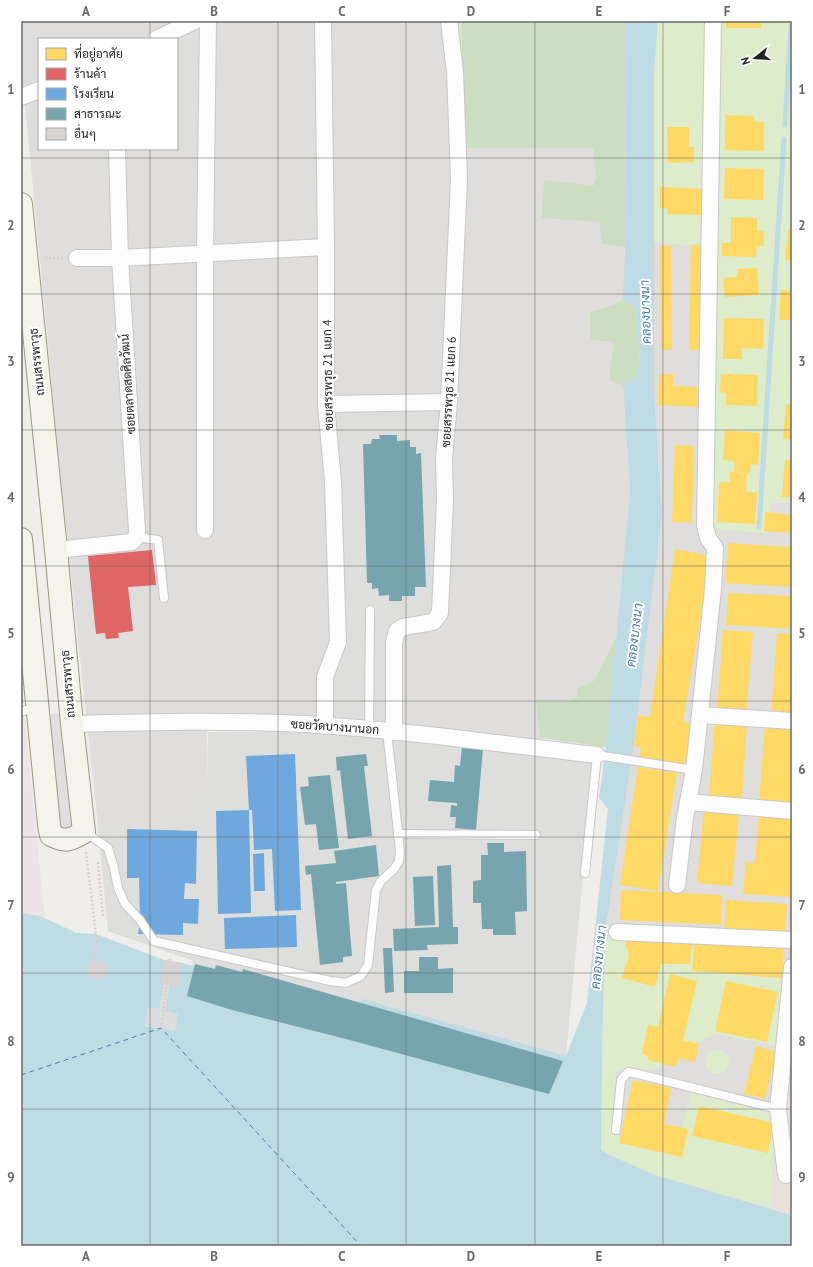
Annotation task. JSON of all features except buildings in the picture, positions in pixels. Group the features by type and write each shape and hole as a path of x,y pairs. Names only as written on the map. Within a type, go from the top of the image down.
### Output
{"street":[{"path":"158,38 195,21"},
{"path":"205,530 205,254 208,21"},
{"name":"ซอยสรรพวุธ 21 แยก 4","path":"323,21 326,247 326,404 333,482 338,642 325,677 325,726"},
{"name":"ซอยสรรพวุธ 21 แยก 6","path":"390,732 394,643 397,632 403,627 434,622 440,614 445,500 444,459 449,402 459,179 455,72 449,21"},
{"path":"677,885 685,818 694,770 713,589 715,548 708,538 705,525 713,21"},
{"path":"21,97 38,90"},
{"name":"ซอยตลาดสดศิลวัฒน์","path":"117,150 120,258 137,531 136,537"},
{"name":"ถนนสรรพาวุธ","path":"21,204 71,714 90,836"},
{"path":"77,258 120,258 326,247"},
{"path":"326,404 449,402"},
{"path":"56,550 132,542 136,537"},
{"path":"21,539 29,709 42,762 51,835 61,840 90,836"},
{"path":"29,709 71,714"},
{"name":"ซอยวัดบางนานอก","path":"71,714 171,721 304,724 600,755"},
{"path":"700,715 792,721"},
{"path":"688,802 792,811"},
{"path":"617,932 792,940"},
{"path":"789,1178 778,1109 792,967"}],"lane":[{"path":"136,537 158,540 164,598"},
{"path":"369,730 370,610"},
{"path":"90,836 108,848 118,888 126,904 140,920 154,941 330,981 346,983 361,976 368,965 376,890 381,881 394,869 399,861 400,851 390,732"},
{"path":"585,873 600,755 694,770"},
{"path":"398,834 536,835"},
{"path":"616,1130 621,1080 628,1072 778,1109"}],"path":[{"path":"26,258 77,258"},
{"path":"90,836 103,918"},
{"path":"90,836 96,934 95,962"},
{"path":"160,1028 170,960"}],"shaded area":[{"path":"21,21 626,21 623,386 630,491 606,747 541,738 540,743 207,715 208,791 199,792 194,820 98,827 61,480 21,63"},
{"path":"658,21 792,21 792,1040 770,1208 655,1175 609,1155 603,1005 606,927 633,751 662,515 654,391 654,220"},
{"path":"333,407 444,409 434,615 394,622 390,634 382,734 594,759 566,1056 184,998 193,961 108,931 98,827 194,820 199,791 208,790 208,732 349,732 338,569"},
{"path":"21,684 45,918 21,913"},
{"path":"62,713 73,831 60,833 49,714"},
{"path":"406,882 406,926 392,927 393,947 382,948 384,1000 346,993 343,957 352,956 346,883"},
{"path":"792,1040 792,1215 770,1208"}],"green space":[{"path":"626,21 625,247 602,244 599,222 542,218 544,180 593,186 596,177 593,148 462,148 462,22"},
{"path":"658,21 708,21 704,243 686,245 654,242 654,73"},
{"path":"721,21 792,21 792,503 772,503 768,533 711,529"},
{"path":"623,299 636,308 640,362 637,375 623,386 609,380 614,342 591,340 590,312 614,305"},
{"path":"617,636 606,747 540,738 536,702 567,702 578,697 577,688 594,681"},
{"path":"606,936 786,963 775,1046 717,1034 708,1037 655,1070 628,1068 616,1072 611,1134 677,1148 691,1092 767,1111 774,1119 775,1149 770,1208 655,1175 601,1150 603,1005"},
{"path":"717,1050 726,1053 729,1062 726,1071 717,1074 708,1071 705,1062 708,1053"}],"water":[{"name":"คลองบางนา","path":"626,21 658,21 654,73 654,391 662,515 633,751 606,927 603,1005 601,1150 655,1175 792,1215 792,1246 21,1246 21,913 40,916 77,933 96,934 164,960 183,963 297,996 348,1028 362,999 566,1056 587,1003 608,809 599,798 606,747 630,491 623,386 637,375 640,362 636,308 623,299 625,242"}],"pier":[{"path":"164,984 170,985 165,1011 178,1014 175,1031 145,1026 148,1007 159,1009"}],"waterway":[{"path":"785,125 791,26"},
{"path":"759,527 784,139"}],"ferry route":[{"path":"21,1075 161,1028 361,1246"}]}
